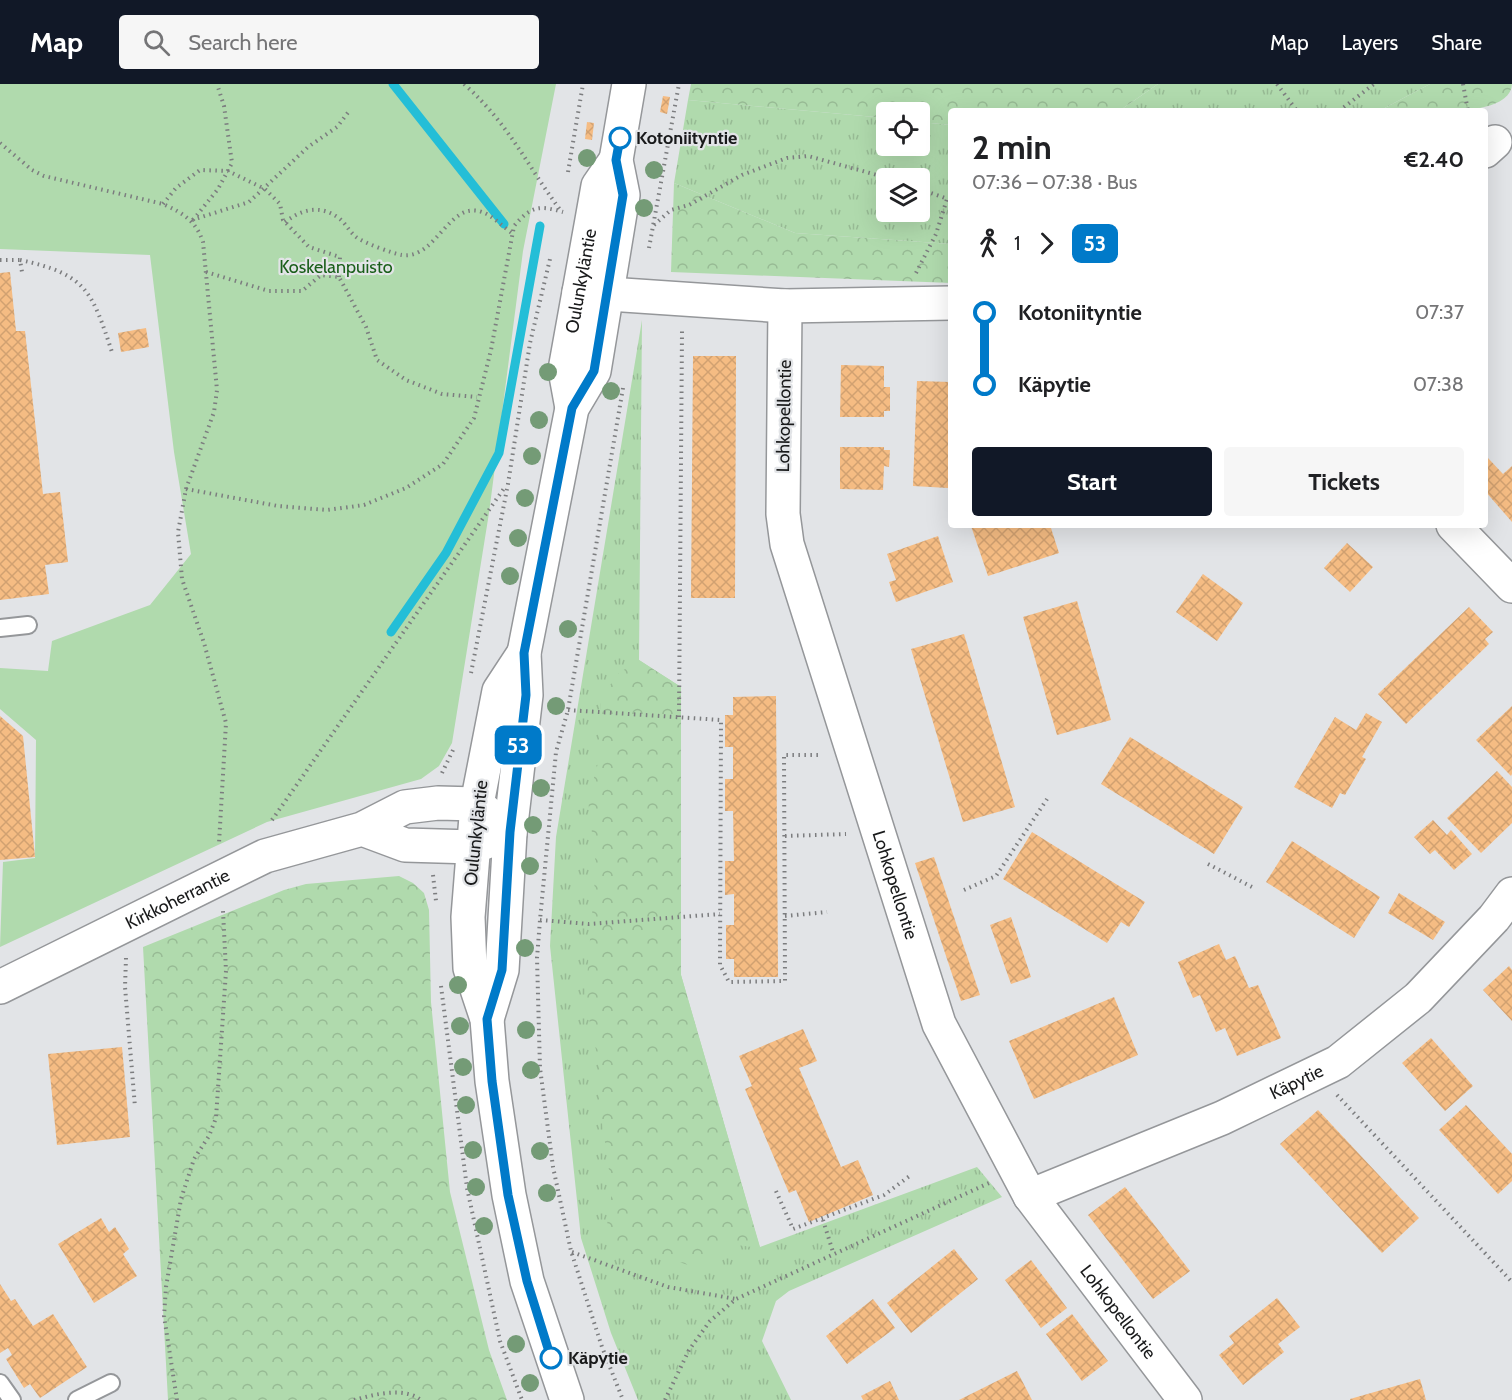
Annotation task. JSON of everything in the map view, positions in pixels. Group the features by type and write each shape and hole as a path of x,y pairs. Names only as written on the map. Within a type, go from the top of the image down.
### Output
{"street":[{"name":"Oulunkyläntie","path":"487,1019 502,970 510,832 526,695 524,653 572,408 565,370 593,293 598,186 616,160 629,84"},
{"path":"593,293 785,306 948,303"},
{"name":"Lohkopellontie","path":"785,306 783,514 787,544 939,1024 1023,1184 1185,1400"},
{"path":"1456,528 1512,586"},
{"name":"Oulunkyläntie","path":"524,653 499,691 477,804 468,917 470,968 487,1019 492,1081 508,1195 527,1281 567,1400"},
{"name":"Kirkkoherrantie","path":"0,987 266,856 362,829 405,807 438,803 477,804"},
{"path":"362,829 405,845 473,847 510,832 477,804"},
{"name":"Käpytie","path":"1023,1184 1222,1118 1338,1062 1418,998 1494,918 1512,894"}],"lane":[{"path":"0,628 28,625"},
{"path":"0,1383 12,1400"},
{"path":"77,1400 111,1383"}],"path":[{"path":"192,220 218,189 232,163 232,151 217,84"},
{"path":"464,84 489,106 523,150 562,212"},
{"path":"567,180 583,84"},
{"path":"647,258 679,84"},
{"path":"1277,84 1295,108"},
{"path":"1343,108 1374,84"},
{"path":"1463,84 1467,108"},
{"path":"192,220 249,202 308,147 337,127 350,110"},
{"path":"0,143 32,170 44,176 163,204 192,220 203,242 217,390 214,412 186,489 177,532 182,579 204,644 226,723 219,804 219,848"},
{"path":"654,225 670,210 689,205 742,175 787,158 817,158 876,175"},
{"path":"163,204 176,188 200,170 228,171 265,189 280,204 280,211 285,222 309,247 340,257 339,277 366,327 377,360 406,380 442,394 477,397"},
{"path":"930,193 948,200"},
{"path":"559,222 563,201"},
{"path":"909,303 913,278 936,234 948,203"},
{"path":"186,489 278,506 327,510 364,506 406,488 443,464 474,418 477,397 491,350 514,226 525,213 542,206 562,212"},
{"path":"285,222 304,210 318,210 339,218 356,238 403,256 426,250 454,218 474,211 483,212 512,233"},
{"path":"470,681 508,484 530,343 551,255"},
{"path":"0,260 20,260 54,267 75,280 95,303 112,352"},
{"path":"20,260 22,272"},
{"path":"206,272 269,291 302,291 321,275 339,277"},
{"path":"679,717 682,319"},
{"path":"624,1400 602,1347 571,1251 554,1167 540,1068 537,958 556,752 568,710 625,376"},
{"path":"266,856 266,830 508,484"},
{"path":"568,710 721,720 720,965 729,982 785,981 784,755 824,755"},
{"path":"441,776 454,748"},
{"path":"964,890 996,876 1047,799"},
{"path":"784,836 848,834"},
{"path":"1208,864 1254,888"},
{"path":"433,872 436,904"},
{"path":"177,1400 164,1316 166,1287 181,1199 194,1159 209,1137 216,1119 225,971 223,906"},
{"path":"785,916 827,912"},
{"path":"540,920 589,924 720,914"},
{"path":"117,930 126,949 125,987 135,1107"},
{"path":"441,982 467,1188 500,1341 522,1400"},
{"path":"1316,1073 1512,1282"},
{"path":"776,1191 793,1229 823,1220 884,1195 911,1175"},
{"path":"667,1399 689,1350 710,1321 736,1299 833,1252 1023,1184"},
{"path":"823,1220 833,1252"},
{"path":"571,1251 668,1287 736,1299"},
{"path":"354,1400 381,1392 416,1396 421,1400"}],"green space":[{"name":"Koskelanpuisto","path":"0,84 556,84 523,251 489,513 452,743 439,766 421,779 267,822 0,947 3,862 35,858 36,740 0,709 0,668 48,671 52,641 150,605 191,554 174,452 150,255 0,249"},
{"path":"691,84 1158,84 1123,108 948,108 948,125 930,123 930,102 876,102 876,117 688,100"},
{"path":"1158,84 1430,84 1385,108 1123,108"},
{"path":"1430,84 1512,84 1507,96 1494,104 1480,108 1385,108"},
{"path":"688,100 876,117 876,156 930,156 930,123 948,125 948,244 795,233 674,183"},
{"path":"674,183 795,233 948,244 948,283 671,272"},
{"path":"642,320 639,660 681,687 681,975 760,1247 977,1167 1002,1197 789,1291 776,1301 762,1341 791,1400 638,1400 611,1333 581,1238 550,946 556,837"},
{"path":"639,660 681,687 681,975 760,1248 729,1244 700,1269 673,1260 624,1254 607,1225 612,1191 599,1101 602,1077 585,1001 596,866 588,800 598,763 601,697 619,673"},
{"path":"399,876 413,883 424,893 429,910 431,1002 450,1192 489,1350 507,1400 168,1400 143,947 284,890 306,884"}],"building":[{"path":"663,96 670,97 667,114 660,112"},
{"path":"587,122 594,123 592,140 585,139"},
{"path":"10,272 16,331 25,331 43,494 60,492 68,562 45,565 49,594 0,600 0,273"},
{"path":"146,328 149,347 121,352 118,333"},
{"path":"693,356 736,356 735,598 691,598"},
{"path":"841,365 884,366 884,387 890,387 890,411 884,411 884,417 840,417"},
{"path":"917,381 948,382 948,488 913,486"},
{"path":"840,447 884,447 884,450 890,450 889,467 884,466 883,490 840,489"},
{"path":"1488,458 1503,474 1512,466 1512,522 1488,494"},
{"path":"972,528 1051,528 1059,553 988,576"},
{"path":"938,536 953,582 896,602 889,582 896,580 887,554"},
{"path":"1347,543 1373,567 1350,592 1324,568"},
{"path":"1203,574 1243,603 1217,641 1176,612"},
{"path":"1077,601 1111,720 1057,735 1023,617"},
{"path":"1469,607 1493,632 1485,639 1489,644 1406,724 1378,694"},
{"path":"964,634 1015,807 963,822 911,649"},
{"path":"776,696 778,977 734,977 734,959 726,959 726,925 734,925 734,894 725,895 725,861 734,861 733,811 725,811 725,779 733,779 733,747 725,747 725,715 733,715 733,697"},
{"path":"1512,706 1512,774 1511,776 1476,740"},
{"path":"1366,713 1382,722 1362,757 1366,759 1345,795 1340,793 1332,808 1294,787 1335,717 1356,730"},
{"path":"0,716 23,736 35,857 0,860"},
{"path":"1130,737 1243,807 1214,854 1101,784"},
{"path":"1497,771 1512,787 1512,823 1481,853 1447,818"},
{"path":"1433,820 1447,835 1451,830 1472,854 1454,870 1435,850 1430,854 1414,837"},
{"path":"1032,832 1145,902 1129,927 1121,922 1107,943 1003,879"},
{"path":"1292,841 1380,897 1354,938 1266,882"},
{"path":"934,857 980,995 961,1001 915,863"},
{"path":"1399,893 1445,922 1433,940 1388,913"},
{"path":"1011,917 1031,977 1011,984 990,925"},
{"path":"1219,944 1226,960 1235,956 1249,988 1258,985 1281,1038 1237,1056 1225,1028 1216,1032 1200,995 1193,998 1178,962"},
{"path":"1509,966 1512,970 1512,1021 1483,990"},
{"path":"1114,997 1138,1055 1034,1099 1009,1041"},
{"path":"803,1029 817,1061 799,1068 841,1167 858,1160 873,1195 809,1222 796,1190 789,1193 745,1089 752,1086 739,1056"},
{"path":"1431,1038 1473,1086 1445,1111 1402,1063"},
{"path":"122,1047 130,1137 57,1145 48,1054"},
{"path":"1466,1105 1512,1154 1512,1181 1498,1194 1439,1130"},
{"path":"1318,1110 1419,1218 1382,1253 1280,1144"},
{"path":"1125,1187 1190,1271 1153,1299 1088,1215"},
{"path":"101,1218 109,1232 115,1227 129,1249 123,1254 137,1276 94,1303 58,1244"},
{"path":"954,1249 978,1279 911,1333 887,1303"},
{"path":"1031,1260 1067,1308 1041,1328 1005,1280"},
{"path":"0,1284 11,1301 15,1299 33,1326 53,1314 87,1367 40,1398 30,1384 24,1388 6,1359 12,1355 8,1348 0,1353"},
{"path":"1277,1298 1300,1327 1278,1344 1284,1352 1243,1385 1219,1355 1234,1343 1229,1336"},
{"path":"873,1299 895,1328 847,1364 826,1336"},
{"path":"1072,1314 1108,1361 1082,1381 1046,1334"},
{"path":"1017,1371 1032,1400 959,1400"},
{"path":"1420,1379 1426,1400 1350,1400 1350,1399"},
{"path":"890,1381 899,1400 863,1400 861,1396"}],"waterway":[{"path":"393,84 504,224"},
{"path":"391,632 446,553 499,453 540,226"}],"bus line":[{"name":"53","path":"551,1358 527,1281 508,1195 492,1081 487,1019 502,970 510,832 526,695 524,653 572,408 594,371 623,195 616,160 620,138"}],"place":[{"name":"Kotoniityntie","path":"620,138"},
{"name":"Käpytie","path":"551,1358"}]}
